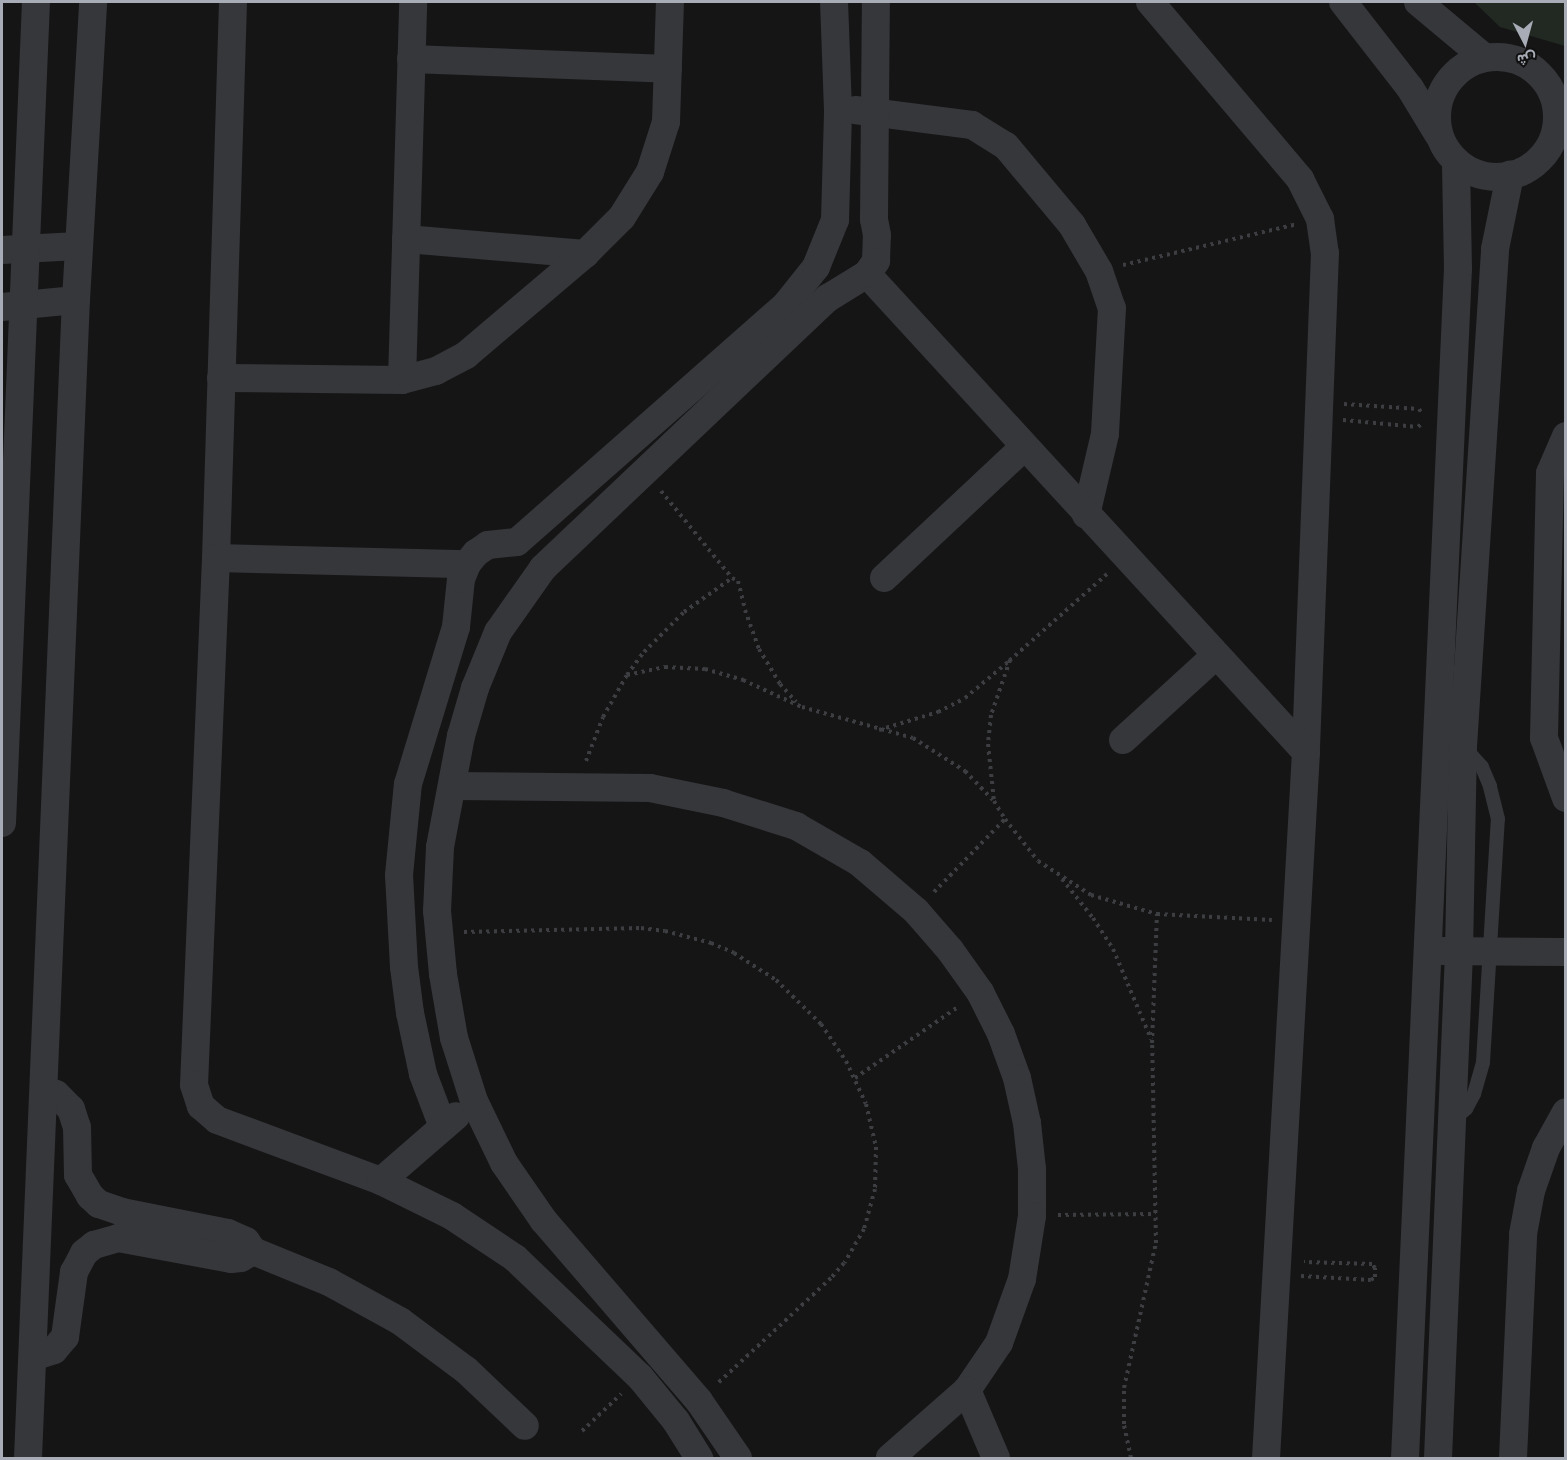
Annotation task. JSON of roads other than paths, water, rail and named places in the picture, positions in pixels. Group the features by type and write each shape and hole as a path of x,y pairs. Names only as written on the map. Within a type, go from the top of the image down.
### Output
{"street":[{"path":"2,823 17,433 12,306 13,249 36,2"},
{"path":"28,1458 78,246 93,2"},
{"path":"233,2 216,558 194,1085 201,1106 217,1120 381,1181 452,1216 515,1258 640,1377 676,1421 699,1458"},
{"path":"402,380 413,2"},
{"path":"221,378 402,380 436,371 466,355 585,254 622,217 650,172 666,122 670,2"},
{"path":"443,1127 423,1074 410,1013 404,967 399,875 408,784 456,627 461,579 467,564 476,553 488,545 517,542 785,306 816,267 834,220 838,110 834,2"},
{"path":"738,1458 699,1401 544,1221 504,1163 474,1101 454,1038 442,974 437,911 440,847 461,736 469,707 498,632 543,568 828,298 867,274 876,261 874,111 876,2"},
{"path":"1150,2 1300,179 1320,219 1325,253 1306,752 1266,1458"},
{"path":"1343,2 1410,88 1440,137 1456,161 1481,175 1510,175 1536,163 1559,138 1552,76 1513,59 1485,58 1459,71 1449,81 1438,108 1440,137"},
{"path":"1418,2 1485,58"},
{"path":"411,59 668,69"},
{"path":"838,110 874,111 972,125 1006,146 1072,225 1099,271 1112,308 1105,434 1086,515"},
{"path":"1405,1458 1458,269 1456,161"},
{"path":"1438,1458 1450,1122 1459,952 1463,746 1495,249 1510,175"},
{"path":"834,220 874,219"},
{"path":"406,239 585,254"},
{"path":"13,249 78,246"},
{"path":"867,274 1306,752"},
{"path":"12,306 76,300"},
{"path":"2,409 17,433"},
{"path":"1566,436 1550,472 1544,738 1558,782 1566,798"},
{"path":"884,578 1024,447"},
{"path":"517,542 543,568"},
{"path":"216,558 467,564"},
{"path":"1123,740 1216,655"},
{"path":"452,786 650,788 723,803 796,826 860,863 916,911 950,950 980,992 1001,1034 1022,1100 1032,1169 1032,1216 1022,1279 999,1343 967,1390 890,1458"},
{"path":"1427,950 1566,952"},
{"path":"44,1091 56,1095 72,1109 76,1127 78,1175 90,1196 99,1204 122,1212 228,1233 246,1241 253,1251 329,1282 400,1321 466,1370 525,1426"},
{"path":"381,1181 474,1101"},
{"path":"1513,1458 1523,1234 1531,1191 1546,1148 1566,1112"},
{"path":"33,1357 54,1350 64,1337 74,1272 84,1253 94,1245 118,1238 231,1259 241,1258 253,1251"},
{"path":"967,1390 996,1458"}],"lane":[{"path":"1450,1122 1466,1108 1480,1078 1491,950 1498,819 1490,786 1482,767 1463,746"}]}
